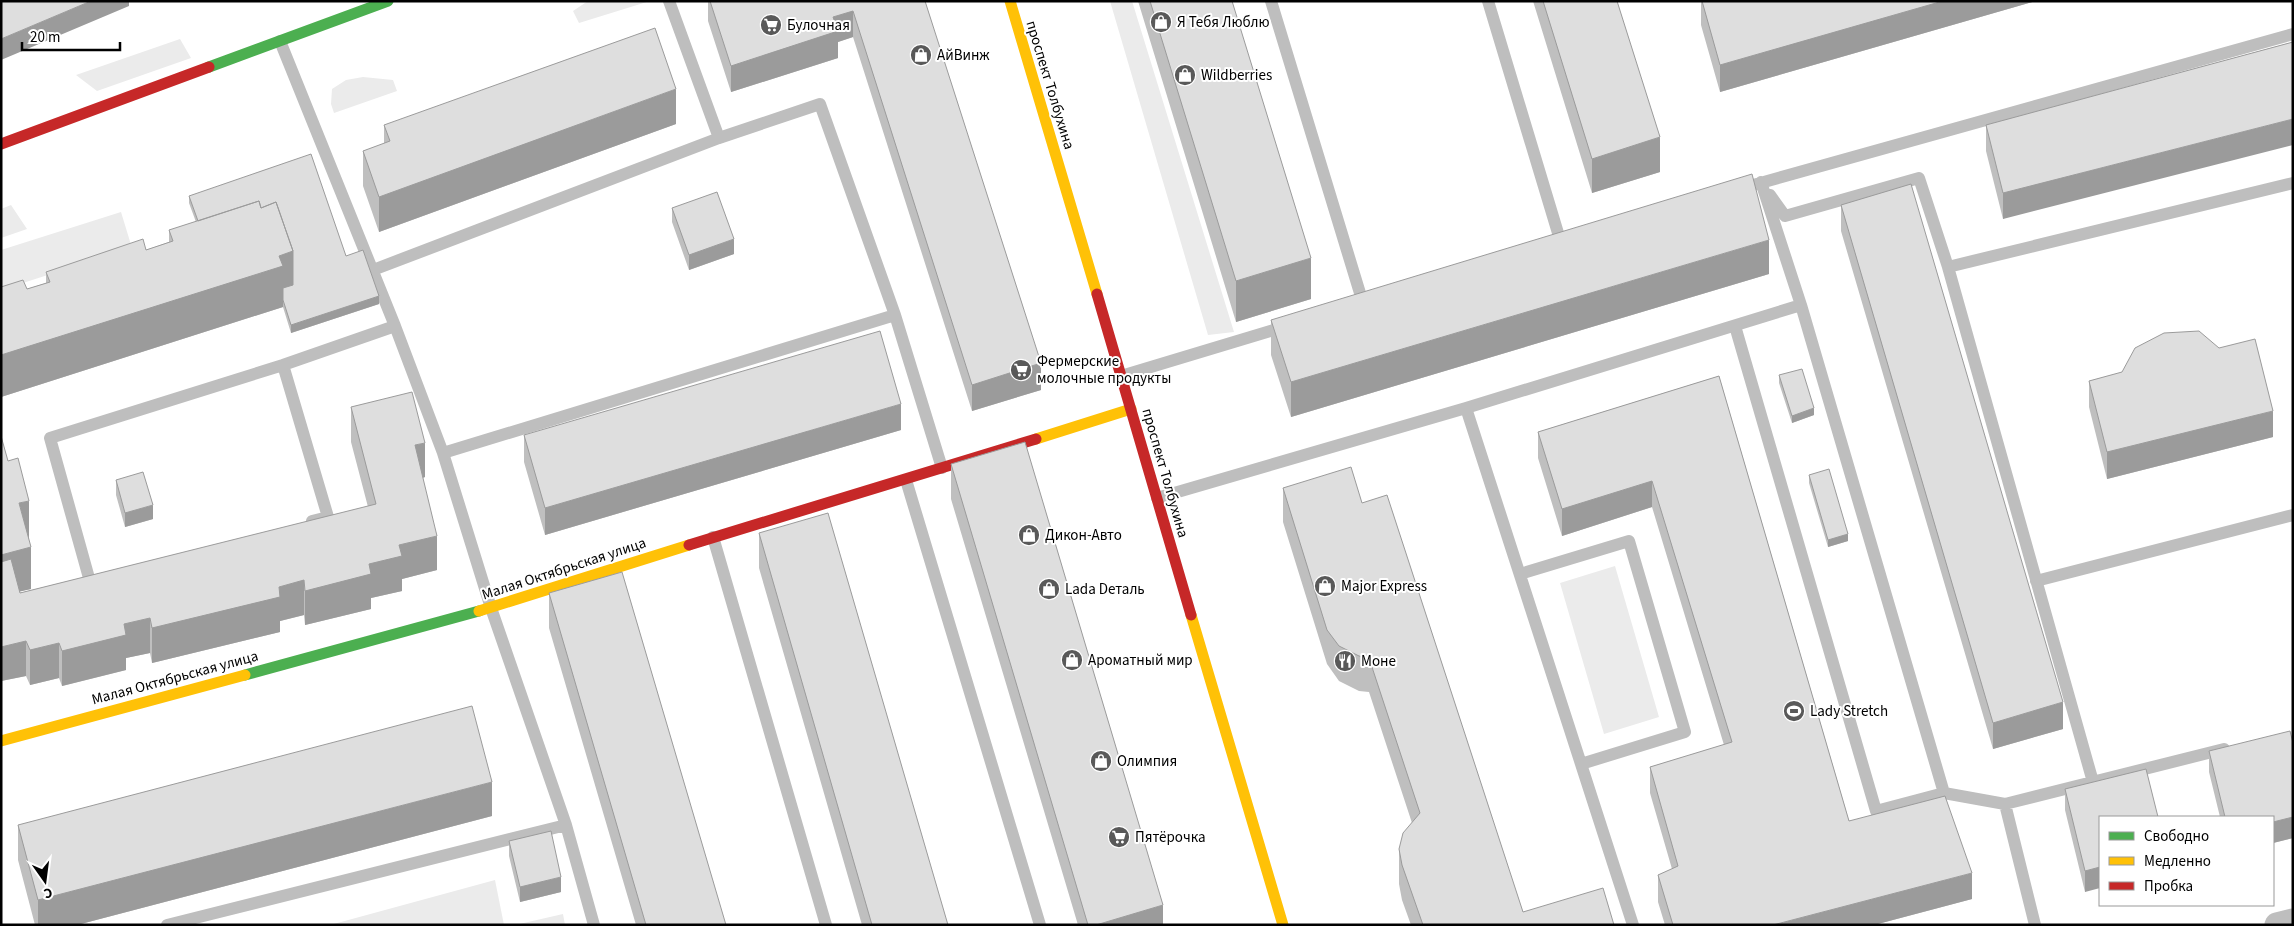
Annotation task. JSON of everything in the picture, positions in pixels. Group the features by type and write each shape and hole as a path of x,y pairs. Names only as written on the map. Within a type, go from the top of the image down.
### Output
{"main road":[{"path":"1,144 388,1"},
{"name":"проспект Толбухина","path":"1010,1 1283,925"},
{"name":"Малая Октябрьская улица","path":"1,741 491,608 713,537 906,480 1131,409"}],"street":[{"path":"2277,925 2293,921"}],"lane":[{"path":"669,1 719,138"},
{"path":"1271,1 1363,303"},
{"path":"1488,1 1561,243"},
{"path":"1723,194 2293,34"},
{"path":"280,41 373,270 443,453 491,608 566,824 594,925"},
{"path":"373,270 719,138 820,104 895,315 942,468"},
{"path":"1761,182 1785,216 1919,178 1948,268 2094,782"},
{"path":"1761,182 1801,305 1944,793"},
{"path":"1948,268 2293,182"},
{"path":"1157,498 1466,408 1801,305"},
{"path":"443,453 895,315"},
{"path":"1122,376 1298,323"},
{"path":"89,578 50,438 283,365 395,326"},
{"path":"1734,326 1876,811 1944,793 2005,804 2236,746"},
{"path":"283,365 328,517 299,524"},
{"path":"1466,408 1633,925"},
{"path":"906,480 1040,925"},
{"path":"2036,581 2293,515"},
{"path":"713,537 826,925"},
{"path":"1520,574 1630,541 1685,732 1581,764"},
{"path":"2005,804 2035,925"},
{"path":"167,925 566,824"}],"shaded area":[{"path":"588,1 650,1 579,23 573,11"},
{"path":"1110,1 1132,1 1234,332 1208,335"},
{"path":"180,39 191,58 97,91 76,75"},
{"path":"363,77 393,80 397,91 334,113 331,104 332,89 346,80"},
{"path":"11,205 27,229 1,238 1,209"},
{"path":"121,212 132,248 1,290 1,250"},
{"path":"1615,566 1659,717 1604,734 1560,583"},
{"path":"495,880 504,925 330,925"},
{"path":"563,914 565,925 515,925"}],"building":[{"path":"1,1 91,1 1,39"},
{"path":"710,1 925,1 1041,363 972,385 853,11 833,17 838,31 731,66"},
{"path":"1150,1 1232,1 1311,258 1236,281"},
{"path":"1543,1 1617,1 1660,137 1592,159"},
{"path":"1702,1 1943,1 1720,65"},
{"path":"655,28 676,89 379,197 363,151 390,141 384,125"},
{"path":"2293,42 2293,119 2003,193 1986,125"},
{"path":"311,154 346,256 363,250 379,296 291,325 283,300 283,288 293,285 293,251 276,202 261,208 259,201 198,221 189,196"},
{"path":"1752,174 1769,240 1291,382 1271,320"},
{"path":"1911,184 2063,702 1993,723 1841,205"},
{"path":"717,192 734,239 689,255 672,208"},
{"path":"259,201 261,208 276,202 293,251 279,256 283,266 1,355 1,287 23,280 27,289 50,282 46,272 143,239 146,250 173,241 169,230"},
{"path":"880,331 901,404 545,508 524,435"},
{"path":"2199,331 2219,348 2255,339 2273,411 2107,452 2089,381 2122,372 2135,348 2164,333"},
{"path":"1802,369 1814,408 1792,416 1779,375"},
{"path":"1719,376 1849,821 1945,796 1972,873 1773,925 1673,925 1658,875 1678,866 1650,767 1732,742 1652,481 1562,509 1538,432"},
{"path":"412,392 425,443 415,445 437,536 399,545 402,556 369,564 371,574 305,591 304,580 279,587 280,597 152,628 150,618 124,624 126,635 62,651 59,643 30,650 26,641 1,647 1,562 11,559 20,593 376,504 351,407"},
{"path":"1,436 8,461 18,458 29,501 19,503 31,547 1,555"},
{"path":"1025,442 1163,905 1096,925 1088,925 951,464"},
{"path":"1351,467 1362,503 1387,495 1523,912 1603,888 1614,925 1423,925 1402,865 1399,849 1403,833 1420,813 1369,658 1359,656 1339,646 1327,630 1283,488"},
{"path":"1829,469 1848,534 1828,540 1809,475"},
{"path":"143,472 153,505 125,513 116,480"},
{"path":"828,513 948,925 872,925 759,533"},
{"path":"622,572 726,925 646,925 549,593"},
{"path":"472,706 492,782 38,900 18,825"},
{"path":"2290,731 2293,743 2293,817 2274,822 2274,816 2225,816 2209,751"},
{"path":"2146,769 2158,816 2099,816 2099,867 2085,871 2065,789"},
{"path":"551,831 561,877 520,887 509,841"}],"traffic: fast":[{"path":"209,67 388,1"},
{"path":"245,675 479,611"}],"traffic: slow":[{"path":"1010,1 1097,294"},
{"path":"1036,439 1131,409"},
{"path":"479,611 689,545"},
{"path":"1191,615 1283,925"},
{"path":"1,741 245,675"}],"traffic: jam":[{"path":"1,144 209,67"},
{"path":"1097,294 1191,615"},
{"path":"689,545 1036,439"}],"place":[{"name":"Я Тебя Люблю","path":"1161,22"},
{"name":"Булочная","path":"771,25"},
{"name":"АйВинж","path":"921,55"},
{"name":"Wildberries","path":"1185,75"},
{"name":"Фермерские молочные продукты","path":"1021,370"},
{"name":"Дикон-Авто","path":"1029,535"},
{"name":"Major Express","path":"1325,586"},
{"name":"Lada Dеталь","path":"1049,589"},
{"name":"Ароматный мир","path":"1072,660"},
{"name":"Моне","path":"1345,661"},
{"name":"Lady Stretch","path":"1794,711"},
{"name":"Олимпия","path":"1101,761"},
{"name":"Пятёрочка","path":"1119,837"}]}
